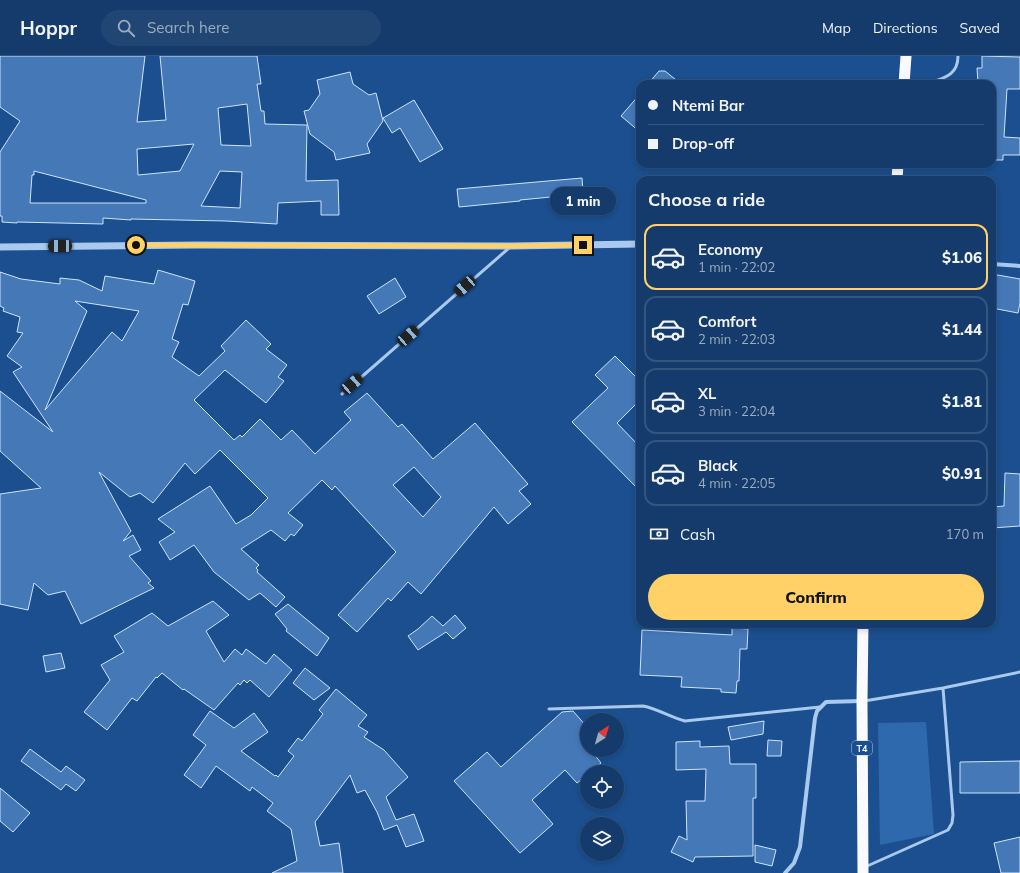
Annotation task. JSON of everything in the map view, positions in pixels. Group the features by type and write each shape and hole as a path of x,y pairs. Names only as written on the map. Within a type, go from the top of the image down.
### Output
{"highway":[{"path":"904,80 906,56"},
{"name":"T4","path":"863,628 863,870"}],"street":[{"path":"0,247 197,245 511,246 636,244"},
{"path":"996,264 1020,266"},
{"path":"785,873 794,863 800,847 814,718 817,711 826,702 862,701"}],"lane":[{"path":"937,80 947,76 954,70 958,63 958,56"},
{"path":"342,394 511,246"},
{"path":"862,701 943,688 1020,672"},
{"path":"863,870 948,830 952,823 953,815 943,688"},
{"path":"549,709 643,706 655,709 684,722 820,707"}],"shaded area":[{"path":"926,722 934,834 880,845 878,723"}],"building":[{"path":"0,56 145,56 137,122 166,120 160,56 257,56 261,84 257,84 261,111 264,111 265,124 307,125 306,181 338,180 339,215 321,215 321,201 278,203 277,224 226,221 131,220 103,218 103,224 2,222 2,216 0,216 0,152 20,121 0,107","holes":["247,104 251,146 221,145 218,108","194,144 180,171 138,175 137,149","34,171 146,200 146,203 30,203 32,175 34,175","220,171 242,172 240,208 201,206"]},
{"path":"982,56 1020,57 1020,89 1007,89 1004,137 1020,138 1020,155 1003,155 1003,160 996,160 996,80 978,80 977,68 982,68"},
{"path":"659,71 665,71 676,80 651,80"},
{"path":"350,72 353,84 369,95 376,93 383,121 367,144 370,153 336,160 334,152 310,134 304,111 309,110 320,94 317,80"},
{"path":"636,99 636,129 621,116"},
{"path":"414,100 443,149 420,162 400,128 392,133 383,118"},
{"path":"582,178 584,205 562,207 561,196 459,207 457,189"},
{"path":"158,270 195,281 188,305 183,304 172,339 179,342 172,357 199,376 225,351 221,346 246,320 271,344 266,349 287,365 278,377 284,381 266,403 225,370 194,400 234,440 240,435 242,437 260,419 281,440 292,430 315,454 351,420 344,412 367,393 398,427 402,424 433,459 475,423 528,484 519,491 531,504 508,524 494,507 421,594 408,582 391,601 388,598 357,632 338,615 396,552 335,486 332,490 322,480 288,513 303,525 294,536 291,534 285,541 271,530 241,549 259,565 256,568 258,570 257,572 285,597 276,607 260,593 249,600 214,572 194,545 170,560 159,542 175,532 158,519 210,486 236,524 251,515 268,498 220,450 195,474 185,463 153,503 140,493 130,497 99,472 131,531 123,541 133,535 141,550 129,556 151,581 148,583 154,588 81,624 65,591 48,595 34,583 28,610 0,604 0,494 41,488 0,451 0,391 53,432 13,372 22,367 7,356 23,333 17,332 20,317 3,311 4,308 0,306 0,272 21,279 60,284 60,278 79,280 102,291 105,276 154,284","holes":["75,301 139,311 122,341 112,332 45,410 87,311","414,467 441,497 423,517 393,485"]},
{"path":"996,275 1020,279 1020,303 1018,313 996,309"},
{"path":"395,278 406,297 379,314 367,296"},
{"path":"615,356 636,377 636,404 617,423 636,443 636,487 572,422 608,388 595,375"},
{"path":"1005,473 1020,474 1020,526 996,528 996,507 1004,506"},
{"path":"213,601 229,615 206,631 224,662 235,649 242,655 246,649 266,664 274,654 292,670 269,697 250,680 247,683 244,680 240,685 238,683 214,710 184,689 183,690 162,673 157,678 156,677 137,701 132,698 107,730 84,712 110,680 101,665 124,652 114,636 152,613 168,626"},
{"path":"288,604 329,638 317,656 286,631 287,629 275,614"},
{"path":"455,615 466,628 453,639 446,632 418,650 408,636 432,616 443,626"},
{"path":"732,628 748,629 747,649 740,649 739,681 737,681 736,693 721,692 721,689 681,687 682,677 640,675 642,630 732,635"},
{"path":"61,653 65,668 46,672 43,656"},
{"path":"305,668 330,688 314,700 293,683"},
{"path":"336,689 367,715 358,726 368,732 364,737 384,750 408,777 386,797 396,820 414,814 424,841 406,847 397,825 384,830 377,812 365,790 357,793 350,775 315,822 320,846 339,843 343,873 272,873 297,861 291,829 267,811 273,803 252,787 250,791 216,766 201,788 184,775 206,745 193,735 210,711 234,728 254,713 268,732 241,751 278,777 294,756 288,751 298,738 302,741 323,714 319,710"},
{"path":"573,711 580,719 580,757 596,757 601,763 599,765 580,765 580,781 577,783 565,770 532,800 553,824 520,853 454,781 487,752 501,767 562,712"},
{"path":"764,721 763,734 731,740 728,727"},
{"path":"768,740 782,741 781,756 767,756"},
{"path":"700,741 700,747 729,746 730,764 756,764 756,798 753,798 753,856 695,857 693,862 671,852 679,836 687,840 686,801 705,801 706,769 676,770 676,742"},
{"path":"30,749 61,772 66,766 85,780 76,791 66,784 61,790 21,761"},
{"path":"1020,761 1020,793 960,793 960,762"},
{"path":"0,788 30,813 13,832 0,821"},
{"path":"1020,837 1020,873 1001,873 994,843"},
{"path":"755,845 776,850 772,866 755,862"}],"route":[{"path":"136,245 583,245"}]}
